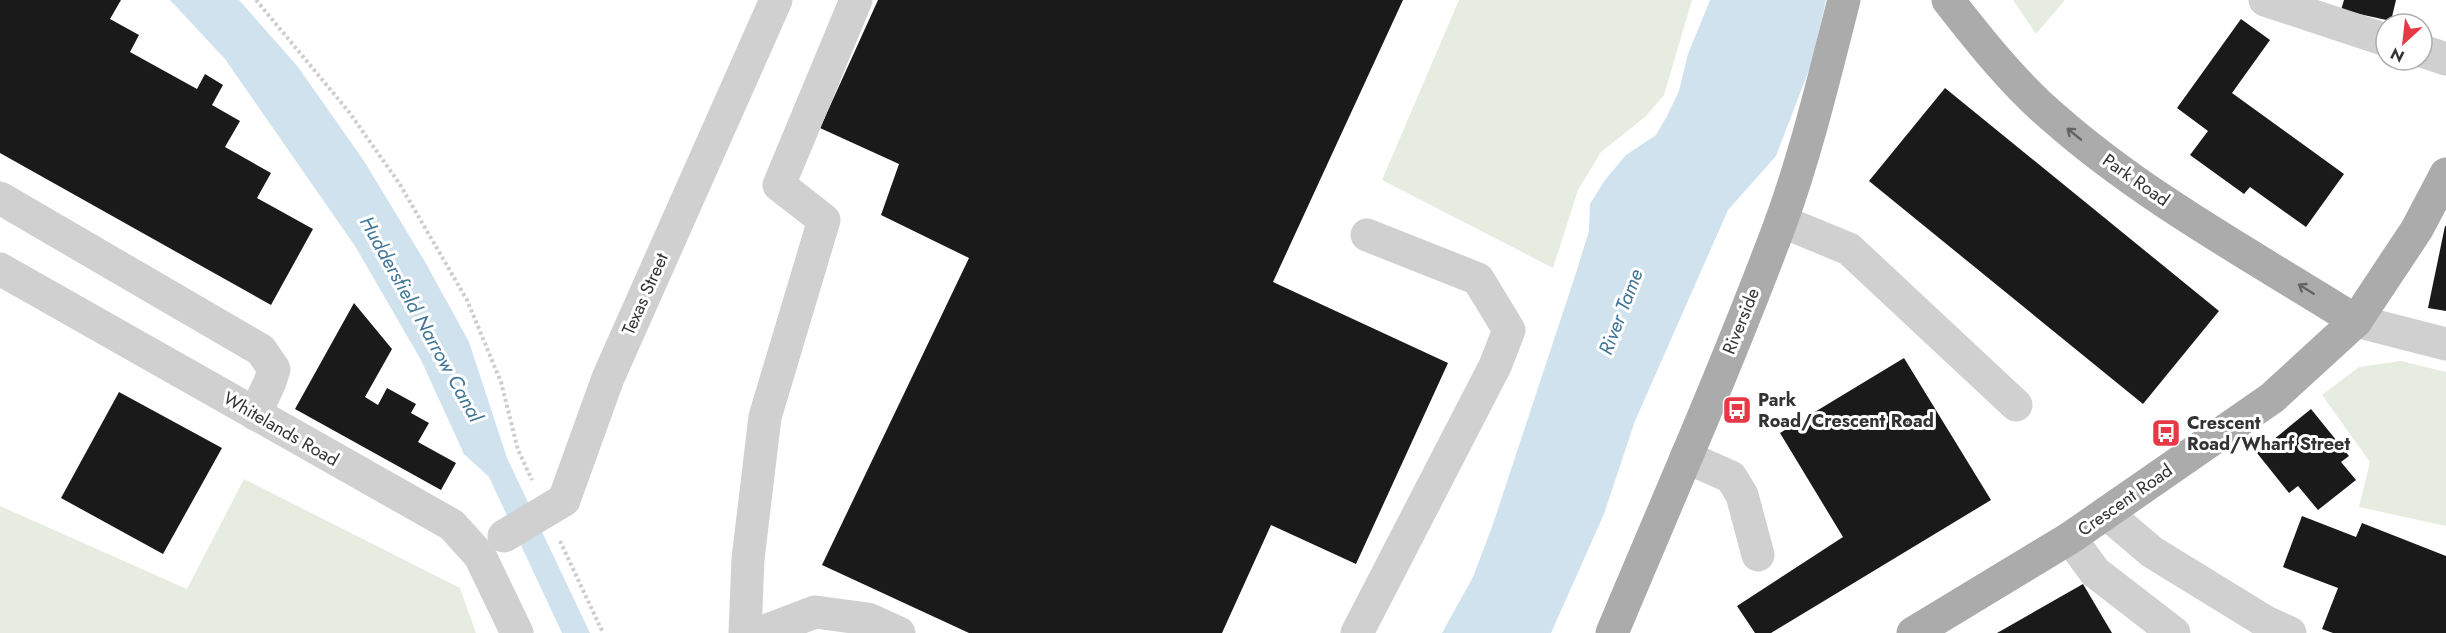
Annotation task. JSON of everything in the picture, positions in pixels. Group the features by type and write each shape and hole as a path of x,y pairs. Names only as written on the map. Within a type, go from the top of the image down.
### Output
{"main road":[{"name":"Riverside","path":"1612,633 1781,221 1809,135 1844,0"},
{"name":"Park Road","path":"1948,0 1982,44 2053,117 2134,182 2356,321"},
{"name":"Crescent Road","path":"1913,633 2070,538 2272,398 2356,321 2417,229 2446,174"}],"street":[{"name":"Texas Street","path":"492,546 564,500 608,378 776,0"},
{"path":"745,633 748,559 765,417 824,220 779,185 856,0"},
{"path":"2265,0 2374,36"},
{"path":"0,198 261,350 274,369 255,414"},
{"path":"1781,221 1848,249 2016,405"},
{"path":"1357,633 1495,366 1509,330 1478,279 1367,235"},
{"name":"Whitelands Road","path":"0,269 492,546 517,633"},
{"path":"2356,321 2446,344"},
{"path":"1686,457 1731,477 1742,495 1758,555"},
{"path":"2106,513 2152,552 2266,622 2290,633"},
{"path":"2070,538 2095,572 2174,633"},
{"path":"760,633 815,612 868,619 899,633"}],"path":[{"path":"256,0 349,112 399,183 467,300 501,382 518,450 533,482"},
{"path":"558,536 603,633"}],"shaded area":[{"path":"1459,0 1692,0 1664,95 1645,117 1601,152 1578,190 1553,268 1382,180"},
{"path":"2013,0 2065,0 2036,34"},
{"path":"2401,361 2446,372 2446,526 2359,507 2370,462 2322,395 2359,367"},
{"path":"244,479 460,588 476,633 0,633 0,506 187,589"}],"water":[{"name":"Huddersfield Narrow Canal","path":"170,0 239,0 298,67 364,161 424,260 469,342 507,458 590,633 562,633 489,477 464,454 421,360 355,246 225,59"},
{"name":"River Tame","path":"1710,0 1826,0 1812,62 1776,156 1728,210 1635,421 1604,514 1551,633 1442,633 1473,577 1492,527 1589,231 1590,204 1605,180 1626,155 1656,135 1679,91 1688,54"}],"building":[{"path":"0,0 121,0 110,19 139,35 130,52 197,89 205,74 223,85 212,105 240,121 225,147 271,173 257,198 313,229 271,305 0,153"},
{"path":"878,0 1403,0 1273,282 1448,363 1356,564 1271,525 1222,633 969,633 822,565 969,258 881,215 899,164 820,128"},
{"path":"2344,0 2396,0 2393,12 2374,12 2374,17 2341,10"},
{"path":"2241,19 2270,40 2232,93 2344,174 2306,227 2250,187 2244,194 2190,155 2208,131 2177,108"},
{"path":"1945,88 2219,311 2143,404 1869,181"},
{"path":"2446,226 2446,311 2428,308"},
{"path":"354,303 392,349 365,397 378,405 387,388 416,404 411,413 429,423 418,442 456,463 441,490 295,409"},
{"path":"1904,358 1991,500 1771,633 1755,633 1737,606 1843,537 1780,433"},
{"path":"119,392 222,448 163,554 61,498"},
{"path":"2311,409 2349,456 2341,462 2356,480 2318,510 2298,486 2289,493 2257,453"},
{"path":"2302,516 2356,537 2362,523 2446,556 2446,633 2333,633 2322,629 2338,588 2283,567"},
{"path":"2083,584 2112,633 1997,633"}],"place":[{"name":"Park Road/Crescent Road","path":"1737,410"},
{"name":"Crescent Road/Wharf Street","path":"2166,433"}]}
